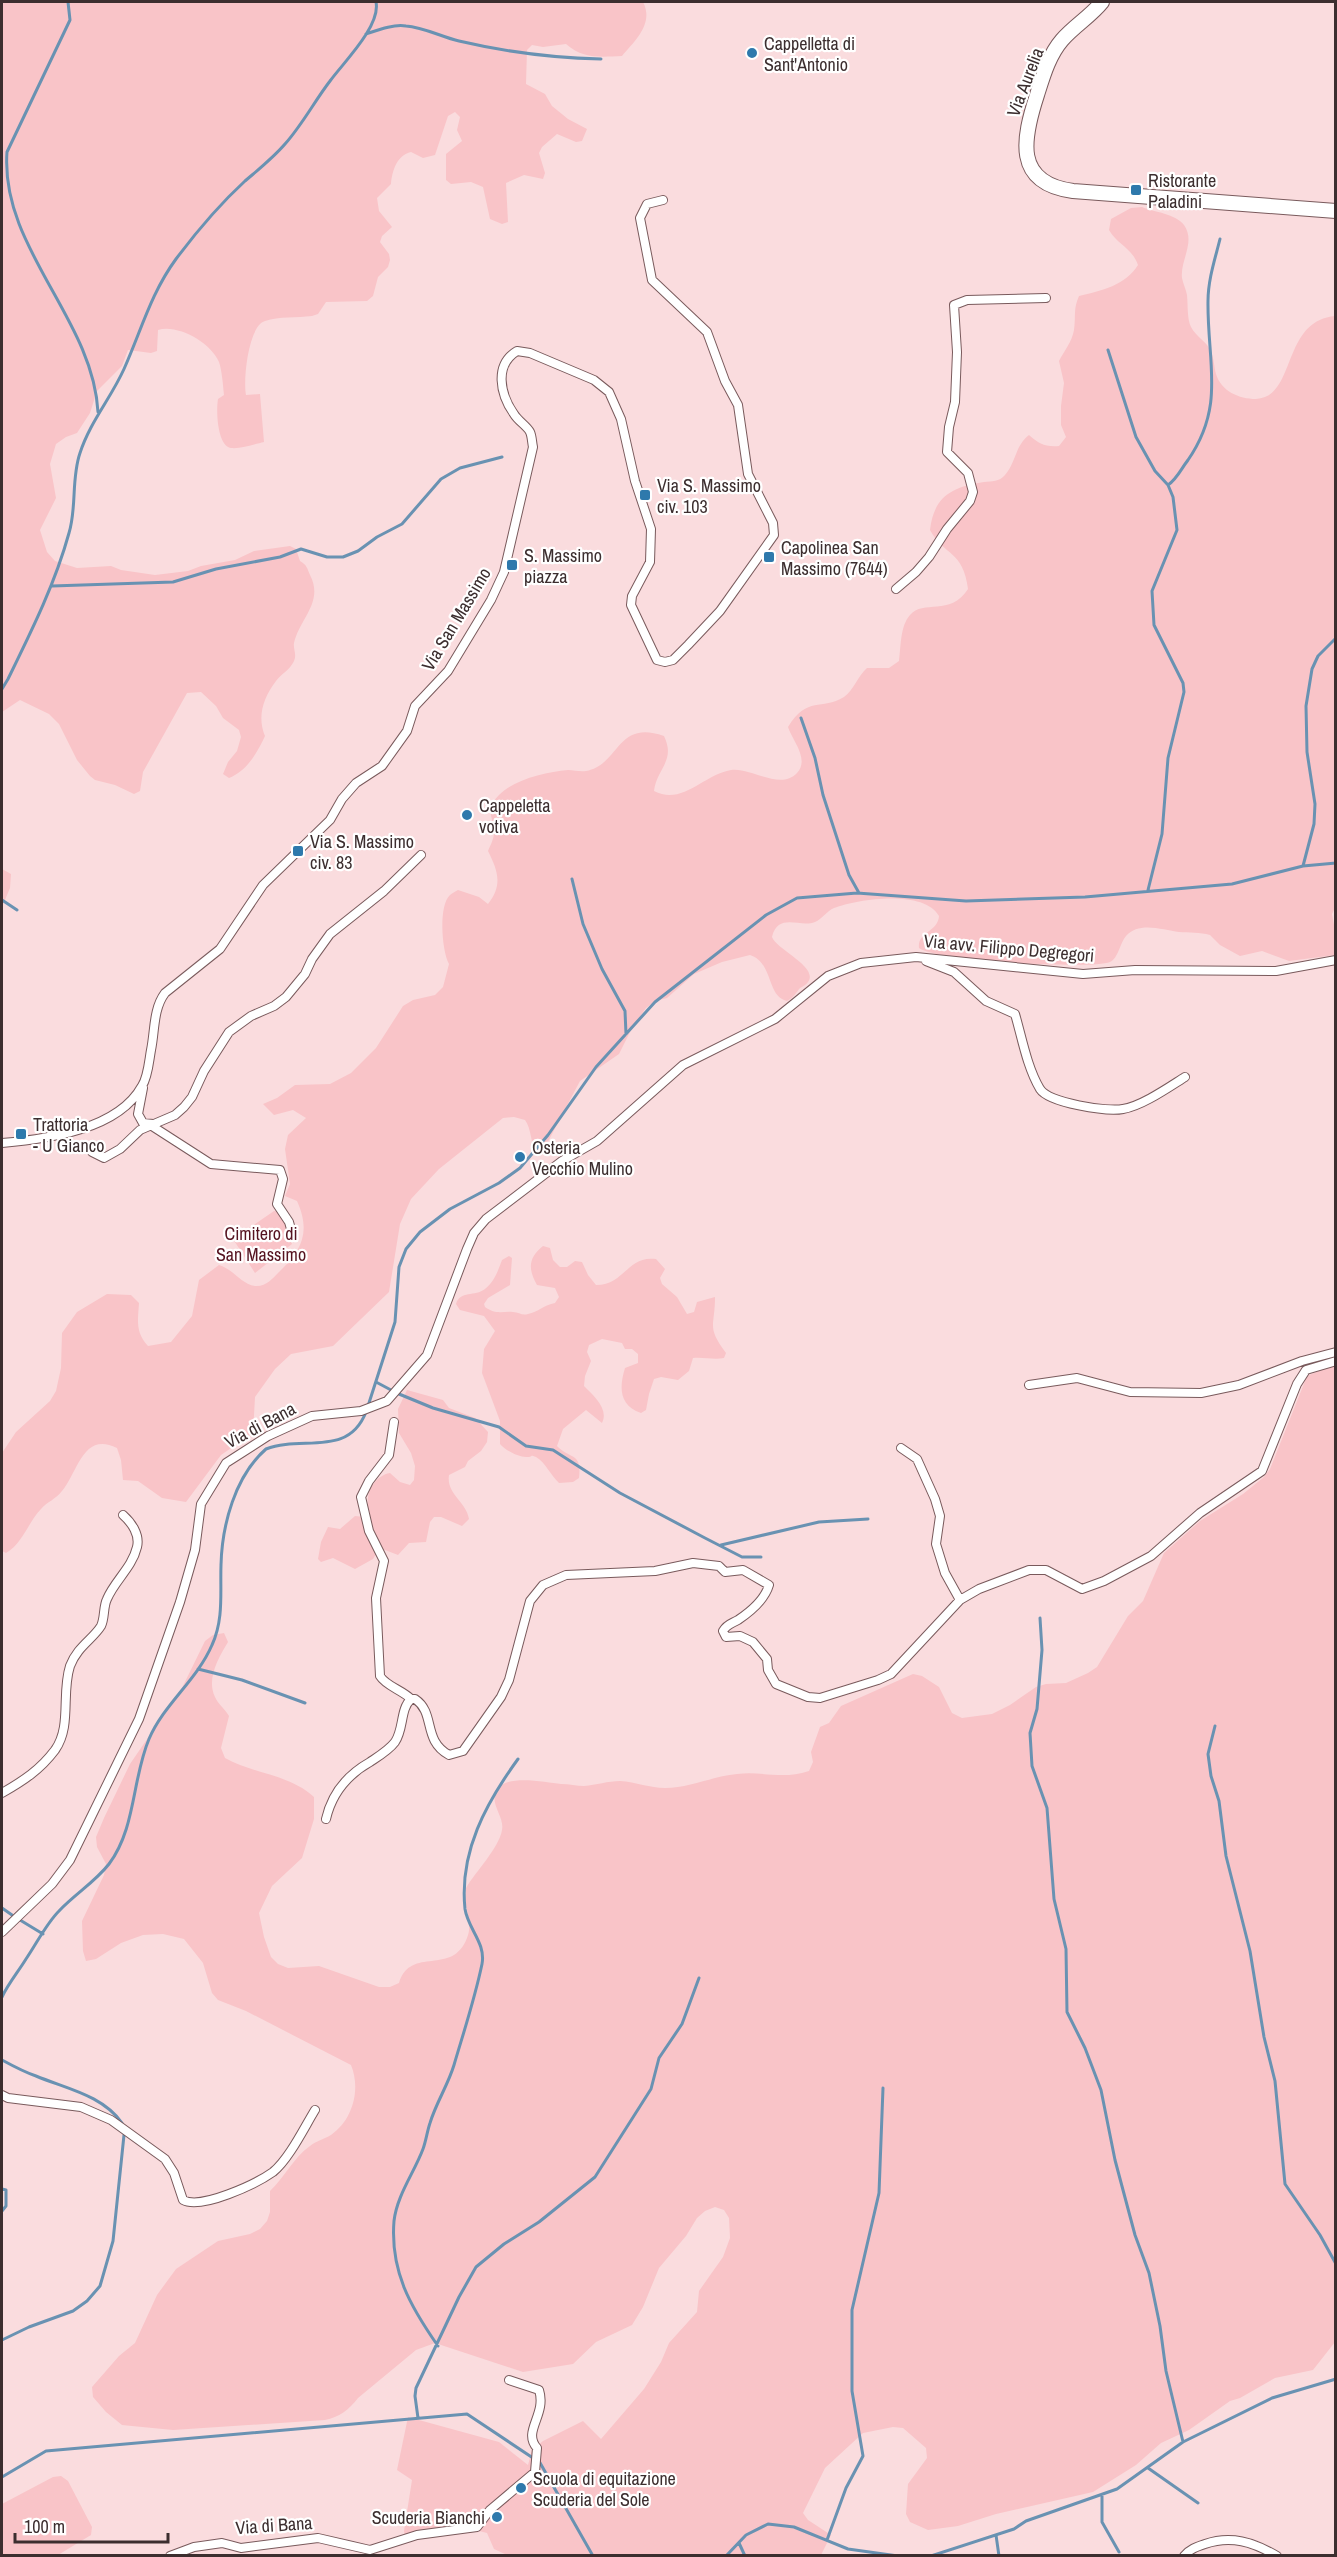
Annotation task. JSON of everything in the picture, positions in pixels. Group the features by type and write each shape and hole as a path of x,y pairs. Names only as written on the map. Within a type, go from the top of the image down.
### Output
{"main road":[{"name":"Via Aurelia","path":"1102,2 1062,40 1050,60 1027,126 1025,145 1028,160 1036,174 1051,185 1073,191 1335,211"}],"street":[{"name":"Via San Massimo","path":"2,1143 45,1140 104,1120 128,1104 143,1085 152,1048 158,1001 220,949 263,885 330,820 342,799 356,783 382,766 407,731 415,706 448,670 491,600 504,572 524,477 533,447 530,432 515,416 502,388 501,370 508,356 517,351 530,353 594,380 609,392 621,419 635,481 651,529 650,562 632,596 631,605 657,660 665,662 673,660 720,611 774,535 773,523 748,474 738,405 725,381 707,333 652,280 640,218 646,204 663,200"},
{"path":"896,589 929,557 947,529 970,501 974,492 968,473 947,452 949,427 955,402 957,352 954,305 967,300 1046,298"},
{"path":"92,1152 104,1158 112,1155 140,1130 176,1115 192,1097 201,1077 229,1032 250,1016 274,1006 286,997 305,974 312,959 330,934 384,891 421,855"},
{"path":"916,957 954,972 986,1001 1014,1014 1035,1077 1041,1091 1048,1097 1073,1104 1123,1109 1185,1077"},
{"name":"Via avv. Filippo Degregori","path":"562,1161 597,1142 683,1065 775,1019 828,976 861,963 916,957 1083,974 1135,970 1276,971 1335,960"},
{"path":"143,1085 138,1114 140,1120 154,1125 211,1164 280,1170 283,1179 277,1204 289,1222 293,1236"},
{"name":"Via di Bana","path":"2,1932 52,1884 70,1860 139,1719 195,1550 201,1504 225,1463 268,1436 312,1416 362,1411 387,1401 427,1355 474,1233 486,1219 562,1161"},
{"path":"1029,1384 1077,1378 1130,1392 1201,1393 1239,1385 1302,1361 1335,1352"},
{"path":"394,1422 389,1455 369,1481 361,1497 369,1531 384,1561 376,1598 380,1676 384,1682 400,1689 422,1705 436,1745 449,1755 463,1751 501,1697 509,1680 530,1601 543,1585 566,1575 655,1571 693,1563 719,1566 725,1572 743,1570 769,1584 767,1594 738,1620 726,1626 723,1631 726,1637 740,1636 753,1642 767,1659 768,1670 776,1684 808,1697 820,1698 891,1674 960,1600 979,1589 1029,1570 1046,1570 1082,1589 1104,1581 1151,1556 1200,1513 1262,1471 1297,1384 1306,1370 1335,1361"},
{"path":"901,1448 917,1459 935,1499 940,1516 936,1544 945,1573 960,1600"},
{"path":"2,1793 34,1774 54,1751 63,1736 65,1682 71,1662 80,1648 101,1626 106,1600 130,1565 137,1546 135,1532 123,1515"},
{"path":"326,1819 336,1793 344,1782 394,1744 402,1728 405,1706 411,1699"},
{"path":"2,2095 8,2098 81,2108 111,2120 165,2159 174,2173 183,2200 190,2204 210,2202 274,2171 315,2110"},
{"name":"Via di Bana","path":"170,2556 194,2547 222,2543 241,2548 318,2538 370,2550 417,2535 474,2528 480,2525 490,2510 535,2472 537,2448 533,2444 531,2434 542,2405 539,2390 509,2380"},
{"path":"1184,2556 1189,2550 1214,2541 1234,2539 1277,2556"}],"green space":[{"path":"2,2 643,2 646,10 642,31 622,56 585,55 566,44 543,47 532,45 527,50 526,84 545,94 552,106 568,119 587,129 582,141 576,142 557,134 542,147 539,153 545,173 543,179 524,175 506,183 508,222 502,224 490,219 483,187 471,182 451,184 446,180 446,154 462,141 457,130 460,117 455,112 448,116 435,155 423,158 411,152 402,156 394,169 391,184 377,198 379,211 392,227 382,236 380,242 389,254 390,260 388,267 378,277 373,296 367,301 326,302 318,314 312,316 270,319 259,325 254,333 246,367 245,388 246,395 260,394 264,442 239,448 226,446 220,435 217,411 218,399 224,395 219,362 209,348 193,337 184,332 166,329 158,330 157,351 151,353 128,350 122,366 97,391 90,413 77,433 56,444 50,464 56,498 40,530 47,552 55,561 77,568 111,566 121,570 155,575 188,571 201,566 235,560 254,551 290,546 296,549 300,561 306,567 314,585 313,602 294,643 294,661 276,681 265,701 262,722 265,736 259,749 241,771 229,778 223,774 228,762 237,751 241,737 239,730 223,718 216,706 201,692 187,693 143,772 140,791 134,794 115,785 95,780 90,776 77,760 59,724 49,714 20,700 2,712"},
{"path":"1142,207 1176,218 1187,231 1188,244 1182,278 1187,295 1190,324 1209,348 1218,380 1231,393 1256,399 1269,395 1278,386 1297,344 1306,331 1318,321 1335,316 1336,906 1332,914 1335,930 1335,955 1289,961 1262,951 1240,956 1220,945 1210,935 1144,928 1131,931 1126,936 1110,962 1074,965 980,960 930,952 919,948 921,938 935,926 939,916 920,902 890,898 874,899 834,908 815,922 790,922 779,925 772,937 775,942 803,965 810,976 807,983 789,1000 780,998 763,965 750,955 722,962 694,974 667,998 655,1001 646,1008 632,1028 619,1054 580,1081 542,1153 536,1152 525,1120 514,1117 503,1118 439,1169 411,1199 400,1224 389,1292 333,1346 291,1354 275,1369 255,1397 253,1433 221,1455 186,1502 162,1498 138,1481 123,1480 117,1448 106,1444 96,1445 83,1456 62,1491 41,1509 17,1544 6,1553 2,1551 2,1453 16,1432 50,1401 56,1391 61,1368 62,1333 77,1312 107,1294 131,1295 139,1303 139,1331 148,1346 171,1342 192,1316 199,1280 219,1265 250,1285 259,1286 271,1280 293,1256 304,1231 297,1201 285,1196 290,1184 285,1149 288,1135 306,1118 293,1110 274,1115 263,1104 277,1098 295,1085 330,1084 351,1073 376,1048 403,1006 413,1000 435,995 443,987 449,964 442,929 446,901 458,890 479,897 488,904 496,891 496,872 488,851 494,832 491,808 499,795 513,785 531,777 568,770 586,771 597,767 606,761 627,738 636,733 648,732 664,736 667,745 667,758 654,791 664,795 683,792 731,770 774,779 790,778 801,768 802,762 788,727 795,717 808,707 844,697 867,668 889,668 899,661 904,625 915,610 953,603 961,598 968,589 962,567 930,530 936,509 940,501 954,490 995,481 1003,477 1009,470 1024,439 1029,435 1039,443 1050,446 1059,446 1066,437 1061,425 1064,383 1059,361 1073,334 1077,301 1079,296 1104,289 1127,278 1138,265 1132,254 1109,230 1111,219 1131,208"},
{"path":"2,869 11,874 10,888 2,907"},
{"name":"Cimitero di San Massimo","path":"274,1211 281,1212 292,1244 255,1273 233,1239"},
{"path":"543,1246 550,1248 553,1260 560,1267 567,1267 575,1261 582,1262 596,1285 614,1280 638,1261 656,1259 665,1269 660,1278 662,1284 677,1297 687,1314 694,1312 697,1302 715,1297 713,1326 716,1337 726,1353 724,1358 693,1358 689,1371 678,1380 661,1377 654,1379 646,1410 641,1413 628,1406 622,1395 625,1368 638,1363 638,1354 632,1349 625,1349 622,1343 602,1339 589,1345 587,1352 591,1361 584,1386 599,1403 604,1418 602,1423 586,1410 563,1429 557,1446 577,1460 579,1464 579,1478 573,1482 559,1483 536,1457 519,1456 500,1444 500,1421 482,1373 484,1349 495,1331 484,1316 460,1310 456,1304 464,1295 481,1291 488,1286 502,1260 509,1256 512,1258 510,1285 488,1298 484,1304 485,1307 496,1312 526,1314 555,1303 559,1297 555,1288 537,1285 532,1274 532,1259"},
{"path":"1335,1364 1335,2342 1313,2370 1275,2378 1240,2398 1230,2401 1189,2430 1161,2443 1136,2465 1093,2492 996,2514 958,2526 928,2530 910,2522 906,2514 908,2484 927,2458 926,2448 903,2428 893,2427 863,2433 825,2468 803,2513 808,2520 831,2535 821,2555 507,2555 494,2549 487,2533 479,2531 406,2541 404,2531 412,2480 397,2470 408,2417 499,2442 528,2465 532,2450 543,2441 583,2421 601,2439 644,2389 661,2362 669,2343 697,2312 699,2291 723,2257 730,2238 729,2218 724,2210 715,2207 705,2211 697,2218 686,2236 659,2268 643,2307 632,2325 596,2342 573,2364 523,2372 435,2343 416,2350 347,2409 325,2420 173,2430 132,2426 122,2425 93,2397 92,2387 119,2356 135,2343 157,2295 176,2269 218,2241 250,2234 260,2229 267,2221 270,2212 270,2191 304,2151 339,2129 350,2113 355,2094 351,2065 246,2011 218,2000 212,1993 203,1963 184,1939 163,1934 143,1935 121,1943 96,1959 86,1961 83,1951 82,1921 104,1875 106,1864 97,1847 96,1837 130,1764 182,1688 205,1641 213,1635 224,1633 228,1642 215,1668 212,1683 216,1700 229,1716 221,1748 225,1758 293,1783 314,1797 314,1819 302,1858 272,1886 259,1913 271,1957 278,1964 288,1968 319,1966 379,1987 390,1987 399,1983 405,1972 413,1965 452,1956 460,1950 467,1938 469,1925 465,1901 466,1888 500,1837 502,1825 494,1798 499,1787 504,1783 528,1780 584,1786 620,1781 665,1788 737,1774 799,1774 809,1771 813,1762 811,1752 820,1727 829,1723 841,1706 913,1674 922,1676 939,1687 952,1713 962,1718 992,1714 1036,1687 1066,1683 1088,1673 1097,1667 1128,1616 1143,1601 1164,1553 1200,1521 1243,1494 1264,1477 1270,1469 1307,1376"},
{"path":"407,1390 443,1400 449,1408 475,1418 488,1432 487,1442 481,1451 468,1461 465,1467 449,1475 450,1487 464,1507 469,1519 462,1526 441,1517 434,1517 430,1522 426,1542 409,1543 398,1555 385,1550 378,1551 373,1559 355,1569 333,1558 321,1562 318,1559 321,1542 328,1527 340,1529 355,1516 364,1517 370,1513 369,1494 379,1478 390,1473 400,1482 410,1485 414,1480 415,1466 411,1453 399,1433 398,1409"},
{"path":"61,2476 68,2481 92,2527 91,2535 58,2555 2,2555 2,2504 53,2477"}],"waterway":[{"path":"68,2 70,20 7,152 9,187 18,220 31,252 81,345 92,378 98,412"},
{"path":"2,689 42,608 57,571 71,523 77,463 84,442 124,369 147,312 167,272 209,218 291,137 367,33 376,12 376,2"},
{"path":"366,34 381,29 406,26 494,48 548,56 601,59"},
{"path":"1168,485 1188,460 1200,440 1207,421 1212,383 1208,293 1220,239"},
{"path":"1108,350 1136,437 1155,471 1168,485 1173,497 1177,530 1152,591 1154,625 1183,683 1184,692 1168,758 1162,834 1148,890"},
{"path":"52,586 173,582 216,569 280,557 301,549 327,557 343,557 358,551 377,537 402,524 441,479 460,468 502,457"},
{"path":"1303,866 1314,824 1315,804 1307,752 1306,706 1312,669 1318,656 1336,638"},
{"path":"801,718 849,875 859,893"},
{"path":"368,1406 395,1322 399,1267 406,1249 420,1232 450,1209 499,1183 520,1168 548,1135 596,1067 655,1002 766,915 797,898 857,893 966,901 1085,897 1232,884 1303,866 1336,863"},
{"path":"572,879 583,924 602,969 625,1011 626,1034"},
{"path":"2,900 17,910"},
{"path":"376,1382 391,1390"},
{"path":"399,1394 433,1408 499,1427 526,1446 553,1450 620,1493 705,1538 742,1557 761,1557"},
{"path":"2,1997 54,1916 109,1864 118,1850 129,1819 139,1770 149,1739 163,1714 206,1658 216,1635 220,1615 224,1534 232,1502 246,1473 266,1449 280,1445 336,1440 348,1435 358,1426 366,1412"},
{"path":"721,1545 819,1522 868,1519"},
{"path":"1040,1618 1042,1650 1037,1709 1030,1733 1032,1766 1047,1808 1054,1899 1066,1949 1067,2012 1085,2048 1101,2090 1115,2160 1135,2235 1149,2273 1166,2371 1183,2442"},
{"path":"198,1669 242,1680 305,1703"},
{"path":"1215,1726 1208,1754 1211,1776 1219,1801 1226,1856 1250,1951 1264,2037 1275,2081 1285,2184 1320,2235 1336,2264"},
{"path":"438,2346 419,2317 404,2287 395,2256 394,2221 402,2193 423,2149 429,2126 451,2072 473,2002 482,1964 481,1949 465,1909 464,1888 471,1848 477,1829 495,1793 518,1759"},
{"path":"2,1908 12,1915"},
{"path":"20,1920 43,1934"},
{"path":"418,2418 416,2388 459,2297 476,2267 504,2244 539,2222 595,2177 651,2089 659,2058 682,2024 699,1978"},
{"path":"2,2060 27,2073 94,2099 114,2113 122,2123"},
{"path":"827,2540 846,2488 863,2456 852,2391 852,2310 879,2193 883,2088"},
{"path":"2,2340 29,2327 73,2311 87,2301 100,2286 113,2241 124,2135"},
{"path":"2,2189 6,2190 6,2206 2,2211"},
{"path":"931,2556 1014,2529 1026,2521 1117,2489 1183,2442 1272,2398 1336,2379"},
{"path":"2,2477 46,2451 467,2414 533,2458"},
{"path":"539,2461 593,2556"},
{"path":"1148,2468 1198,2503"},
{"path":"1102,2496 1102,2522 1119,2552"},
{"path":"726,2556 746,2535 768,2524 794,2527 848,2549 898,2556"},
{"path":"996,2535 999,2556"},
{"path":"739,2543 745,2556"}],"place":[{"name":"Cappelletta di Sant'Antonio","path":"752,53"},
{"name":"Ristorante Paladini","path":"1136,190"},
{"name":"Via S. Massimo civ. 103","path":"645,495"},
{"name":"Capolinea San Massimo (7644)","path":"769,557"},
{"name":"S. Massimo piazza","path":"512,565"},
{"name":"Cappeletta votiva","path":"467,815"},
{"name":"Via S. Massimo civ. 83","path":"298,851"},
{"name":"Trattoria - U Gianco","path":"21,1134"},
{"name":"Osteria Vecchio Mulino","path":"520,1157"},
{"name":"Scuola di equitazione Scuderia del Sole","path":"521,2488"},
{"name":"Scuderia Bianchi","path":"497,2517"}]}
